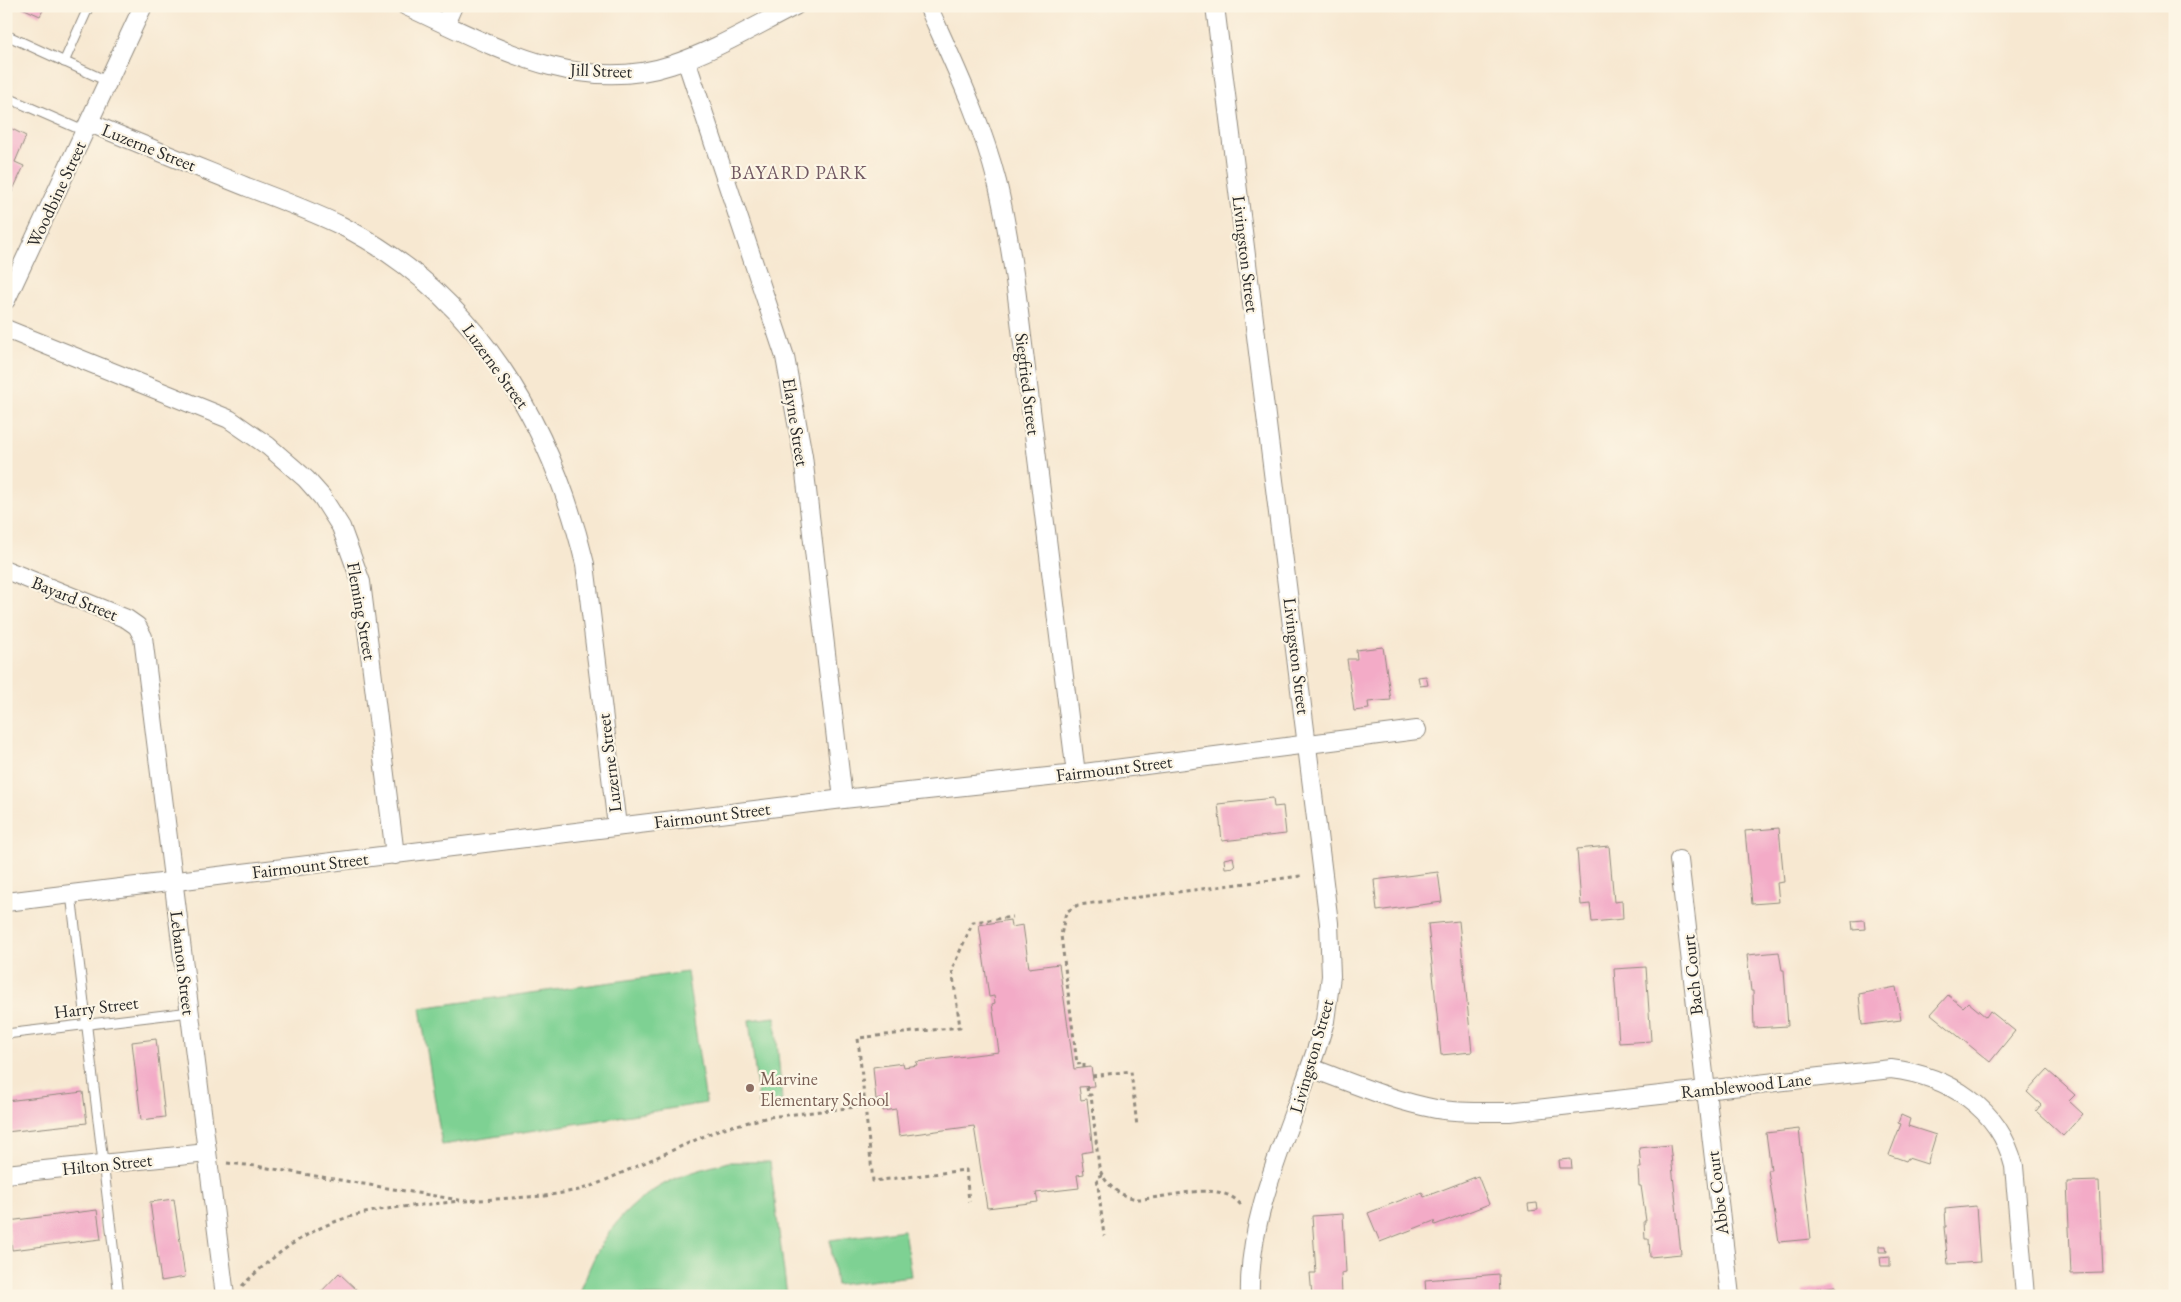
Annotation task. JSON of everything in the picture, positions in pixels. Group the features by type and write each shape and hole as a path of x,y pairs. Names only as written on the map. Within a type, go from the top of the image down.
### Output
{"street":[{"name":"Woodbine Street","path":"6,300 88,128 143,6"},
{"name":"Jill Street","path":"406,6 522,59 572,70 615,73 661,68 686,60 795,6"},
{"path":"445,24 453,6"},
{"name":"Siegfried Street","path":"928,6 977,116 997,182 1004,213 1015,280 1076,774"},
{"name":"Livingston Street","path":"1215,6 1308,744 1332,962 1330,992 1325,1021 1311,1068 1262,1210 1252,1255 1250,1296"},
{"name":"Elayne Street","path":"686,60 787,365 802,448 843,799"},
{"name":"Luzerne Street","path":"88,128 314,213 349,231 396,259 424,282 472,330 494,357 514,386 548,448 562,482 580,542 585,564 617,826"},
{"name":"Fleming Street","path":"6,328 229,419 273,450 322,497 341,527 361,582 395,854"},
{"name":"Bayard Street","path":"6,570 120,615 132,622 140,631"},
{"name":"Lebanon Street","path":"140,631 145,642 224,1296"},
{"name":"Fairmount Street","path":"6,902 617,826 1076,774 1417,730"},
{"name":"Bach Court","path":"1680,860 1705,1090"},
{"name":"Ramblewood Lane","path":"1311,1068 1398,1100 1437,1109 1475,1112 1509,1112 1890,1069 1929,1076 1958,1091 1988,1115 2010,1149 2014,1166 2025,1296"},
{"name":"Abbe Court","path":"1705,1090 1730,1296"},
{"name":"Hilton Street","path":"6,1174 207,1153"}],"lane":[{"path":"64,62 89,6"},
{"path":"6,35 108,82"},
{"path":"6,96 88,128"},
{"path":"71,894 119,1296"},
{"name":"Harry Street","path":"6,1034 190,1012"}],"path":[{"path":"1084,1068 1084,1063 1077,1064 1061,935 1066,912 1078,905 1301,876"},
{"path":"969,1202 966,1170 873,1180 858,1038 960,1027 952,969 973,922 1012,917"},
{"path":"1092,1076 1132,1071 1137,1127"},
{"path":"1087,1086 1088,1095 1091,1095 1099,1167 1102,1175 1115,1190 1132,1199 1217,1190 1233,1197 1241,1206"},
{"path":"242,1286 287,1246 334,1222 372,1211 465,1201 545,1196 579,1190 636,1168 720,1129 769,1117 865,1106"},
{"path":"227,1163 256,1166 465,1201"},
{"path":"1102,1175 1097,1177 1104,1236"}],"green space":[{"path":"687,972 706,1103 442,1145 420,1008"},
{"path":"775,1017 782,1101 759,1104 749,1020"},
{"path":"728,1162 770,1162 787,1296 579,1296 585,1278 601,1245 611,1230 635,1204 673,1179"},
{"path":"904,1230 911,1276 836,1285 830,1240"}],"building":[{"path":"18,6 45,6 40,16"},
{"path":"6,126 26,136 15,162 24,166 6,205"},
{"path":"1383,647 1391,700 1368,702 1369,709 1354,711 1347,659 1357,659 1356,650"},
{"path":"1426,676 1428,685 1420,686 1418,677"},
{"path":"1273,798 1274,807 1283,806 1286,834 1222,841 1218,804"},
{"path":"1779,828 1784,882 1777,883 1779,902 1752,904 1745,831"},
{"path":"1609,846 1614,902 1622,901 1623,919 1592,922 1590,904 1581,905 1577,849"},
{"path":"1233,857 1235,867 1225,868 1224,859"},
{"path":"1438,872 1442,902 1377,911 1374,880"},
{"path":"1010,920 1011,927 1023,925 1029,968 1059,964 1074,1069 1091,1067 1094,1086 1079,1087 1081,1100 1087,1099 1093,1151 1081,1153 1084,1174 1077,1175 1079,1188 1036,1193 1038,1202 987,1208 974,1126 899,1136 896,1109 883,1111 882,1099 876,1100 873,1067 903,1063 904,1067 917,1065 916,1062 999,1052 992,1004 995,1003 994,996 989,997 979,925"},
{"path":"1864,920 1865,929 1853,930 1852,921"},
{"path":"1459,921 1472,1052 1441,1055 1428,924"},
{"path":"1779,952 1782,970 1784,970 1788,1026 1754,1028 1753,991 1751,991 1747,955"},
{"path":"1646,967 1651,1041 1619,1043 1614,969"},
{"path":"1896,987 1901,1020 1862,1025 1859,994"},
{"path":"1948,995 1963,1007 1968,1002 1986,1017 1990,1011 2015,1031 1990,1062 1931,1014"},
{"path":"156,1039 165,1117 141,1120 132,1042"},
{"path":"2047,1070 2075,1095 2069,1101 2083,1114 2063,1136 2036,1111 2041,1105 2027,1092"},
{"path":"83,1092 87,1123 6,1132 6,1101"},
{"path":"1901,1115 1910,1119 1908,1126 1936,1135 1927,1164 1908,1158 1906,1161 1889,1155 1901,1124 1898,1123"},
{"path":"1799,1129 1811,1239 1779,1242 1768,1170 1771,1170 1766,1133"},
{"path":"1670,1145 1681,1254 1650,1257 1649,1239 1645,1239 1644,1221 1646,1221 1641,1186 1639,1186 1638,1168 1641,1168 1639,1148"},
{"path":"1571,1159 1572,1168 1560,1168 1559,1160"},
{"path":"1478,1176 1489,1204 1435,1225 1434,1221 1380,1242 1368,1213 1422,1192 1424,1197"},
{"path":"2099,1181 2103,1273 2071,1274 2067,1182"},
{"path":"174,1199 185,1277 161,1281 150,1202"},
{"path":"1537,1203 1538,1210 1529,1211 1528,1204"},
{"path":"1976,1206 1980,1262 1948,1264 1944,1227 1946,1227 1945,1209"},
{"path":"97,1210 101,1239 12,1250 8,1221"},
{"path":"1343,1214 1346,1272 1341,1273 1342,1296 1312,1296 1310,1273 1316,1273 1312,1216"},
{"path":"1879,1246 1886,1246 1887,1252 1879,1252"},
{"path":"1890,1256 1890,1266 1881,1266 1880,1257"},
{"path":"339,1273 358,1291 353,1296 317,1296"},
{"path":"1499,1274 1500,1296 1410,1296 1426,1293 1425,1280"},
{"path":"1836,1286 1837,1296 1803,1296 1803,1290"}],"place":[{"name":"Marvine Elementary School","path":"750,1088"}],"district":[{"name":"BAYARD PARK","path":"799,172"}]}
